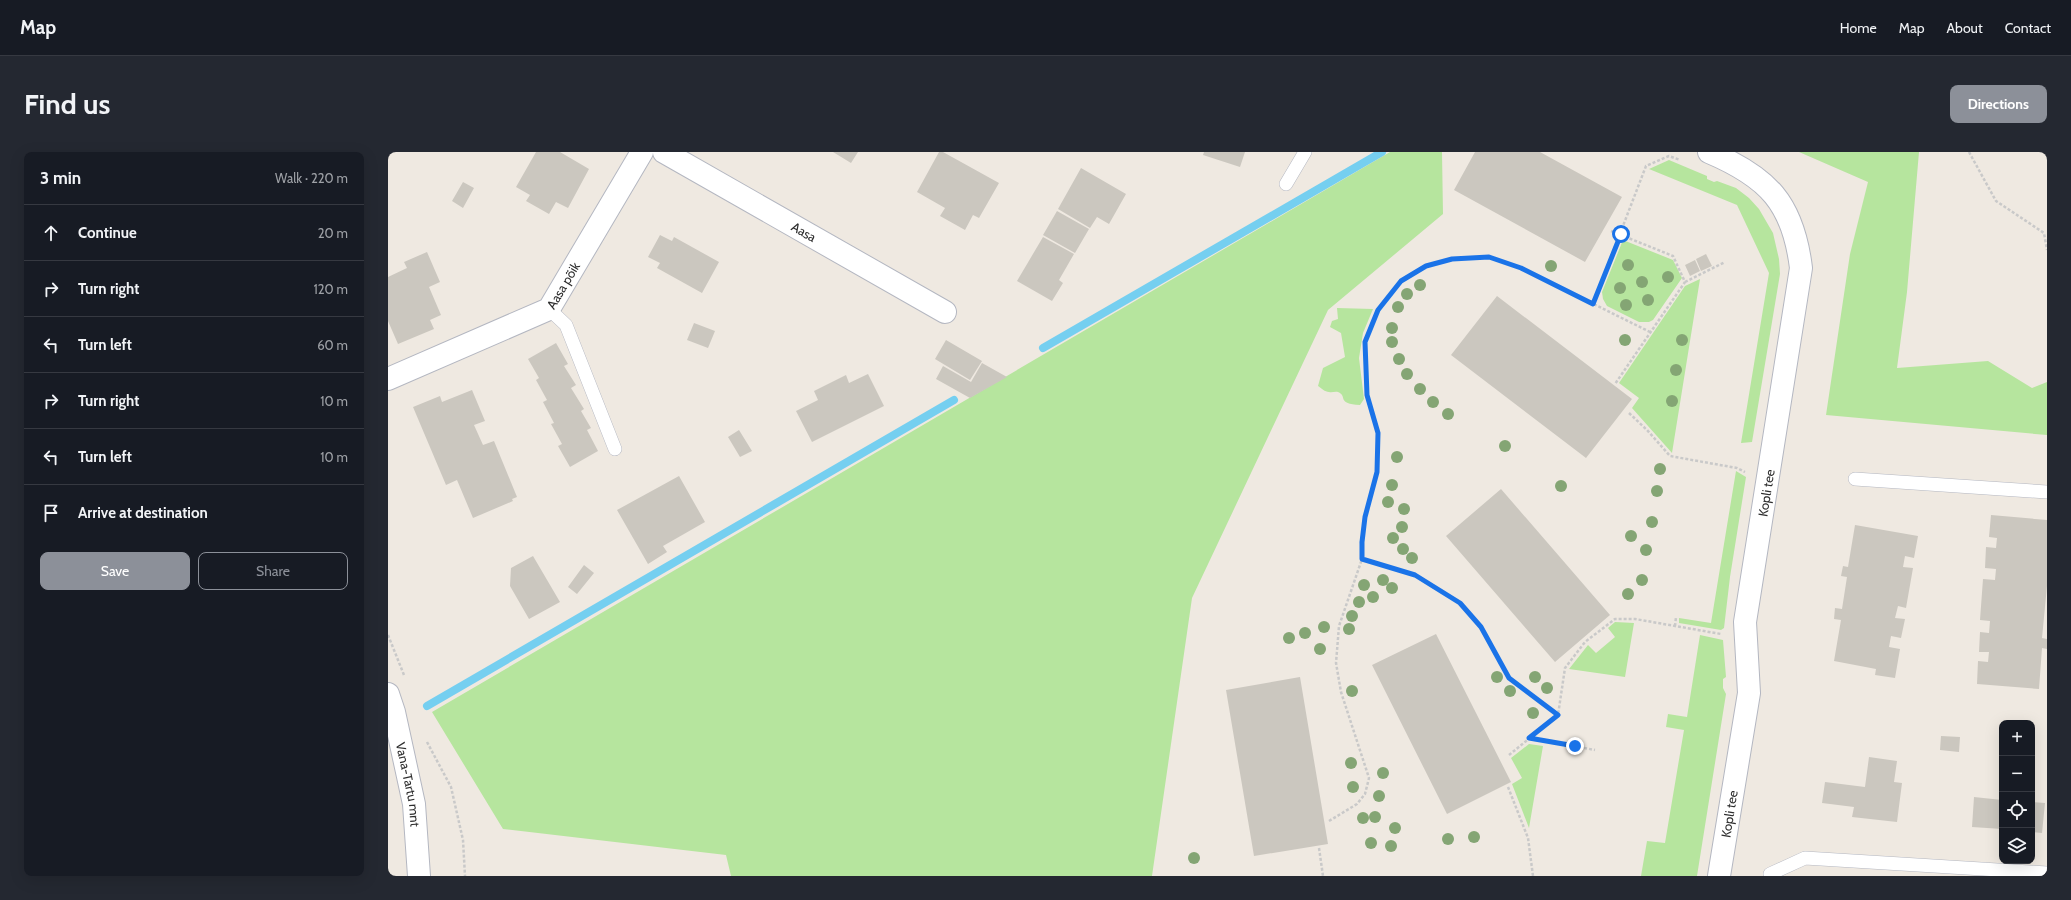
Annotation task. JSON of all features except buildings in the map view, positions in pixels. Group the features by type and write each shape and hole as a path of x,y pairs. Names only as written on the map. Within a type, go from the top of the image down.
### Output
{"street":[{"name":"Aasa põik","path":"388,379 549,309 642,152"},
{"name":"Aasa","path":"664,152 945,312"},
{"name":"Kopli tee","path":"1709,152 1732,162 1749,172 1771,190 1783,208 1792,227 1799,249 1801,268 1798,299 1745,622 1750,693 1719,876"},
{"name":"Vana-Tartu mnt","path":"388,694 394,712 414,804 419,876"}],"lane":[{"path":"1286,184 1304,152"},
{"path":"549,309 566,326 615,449"},
{"path":"1855,479 2047,492"},
{"path":"1770,874 1805,858 2047,873"}],"path":[{"path":"1969,152 1996,201 2044,232 2047,250"},
{"path":"1593,304 1646,166 1670,156 1680,160"},
{"path":"1611,231 1673,256 1685,282"},
{"path":"1329,821 1357,804 1365,794 1368,778 1341,692 1336,663 1339,626 1362,559 1362,542 1365,517 1378,464 1378,433 1367,395 1365,342 1378,310 1401,281 1426,266 1452,259 1489,257 1521,268 1650,332"},
{"path":"1615,384 1685,282 1725,262"},
{"path":"1629,414 1647,430 1670,456 1737,468 1748,476"},
{"path":"1362,559 1415,575 1460,603 1481,627 1509,678 1558,715"},
{"path":"1674,626 1676,617"},
{"path":"1509,755 1558,715 1565,668 1585,642 1615,618 1635,619 1728,636"},
{"path":"388,635 407,682"},
{"path":"1529,738 1595,750"},
{"path":"426,739 451,787 463,840 465,876"},
{"path":"1574,752 1575,746"},
{"path":"1508,787 1528,838 1533,876"},
{"path":"1319,848 1323,876"}],"green space":[{"path":"1390,152 1442,152 1443,214 1328,310 1192,598 1152,876 731,876 726,855 503,829 432,712"},
{"path":"1799,152 1919,152 1907,292 1897,368 1988,361 2032,388 2047,382 2047,435 1826,415 1850,254 1868,182"},
{"path":"1669,160 1707,176 1707,179 1714,182 1717,181 1736,188 1749,198 1759,209 1773,233 1779,259 1780,274 1752,442 1741,443 1769,273 1737,205 1649,169"},
{"path":"1623,240 1673,260 1682,278 1653,320 1649,322 1639,322 1607,306 1603,299 1602,292"},
{"path":"1700,279 1672,453 1632,408 1639,398 1619,383 1685,286"},
{"path":"1337,308 1373,309 1363,333 1359,358 1364,399 1360,405 1345,402 1341,394 1338,392 1328,392 1318,386 1323,368 1345,357 1341,333 1330,327 1332,321 1338,319"},
{"path":"1736,471 1746,477 1730,577 1724,628 1721,630 1679,623 1679,618 1711,623"},
{"path":"1615,622 1634,623 1625,677 1569,669 1588,645 1596,653 1615,637 1608,628"},
{"path":"1700,635 1723,640 1726,677 1723,679 1723,688 1726,694 1697,876 1641,876 1647,841 1665,843 1684,730 1666,727 1668,714 1687,717"},
{"path":"1529,744 1543,746 1529,828 1512,784 1522,778 1511,758"}],"waterway":[{"path":"1043,348 1382,152"},
{"path":"427,706 954,400"}],"route":[{"path":"1575,746 1529,738 1558,715 1509,678 1481,627 1460,603 1415,575 1362,559 1362,542 1365,517 1377,472 1378,433 1367,395 1365,342 1378,310 1401,281 1426,266 1452,259 1489,257 1521,268 1593,304 1621,234"}]}
